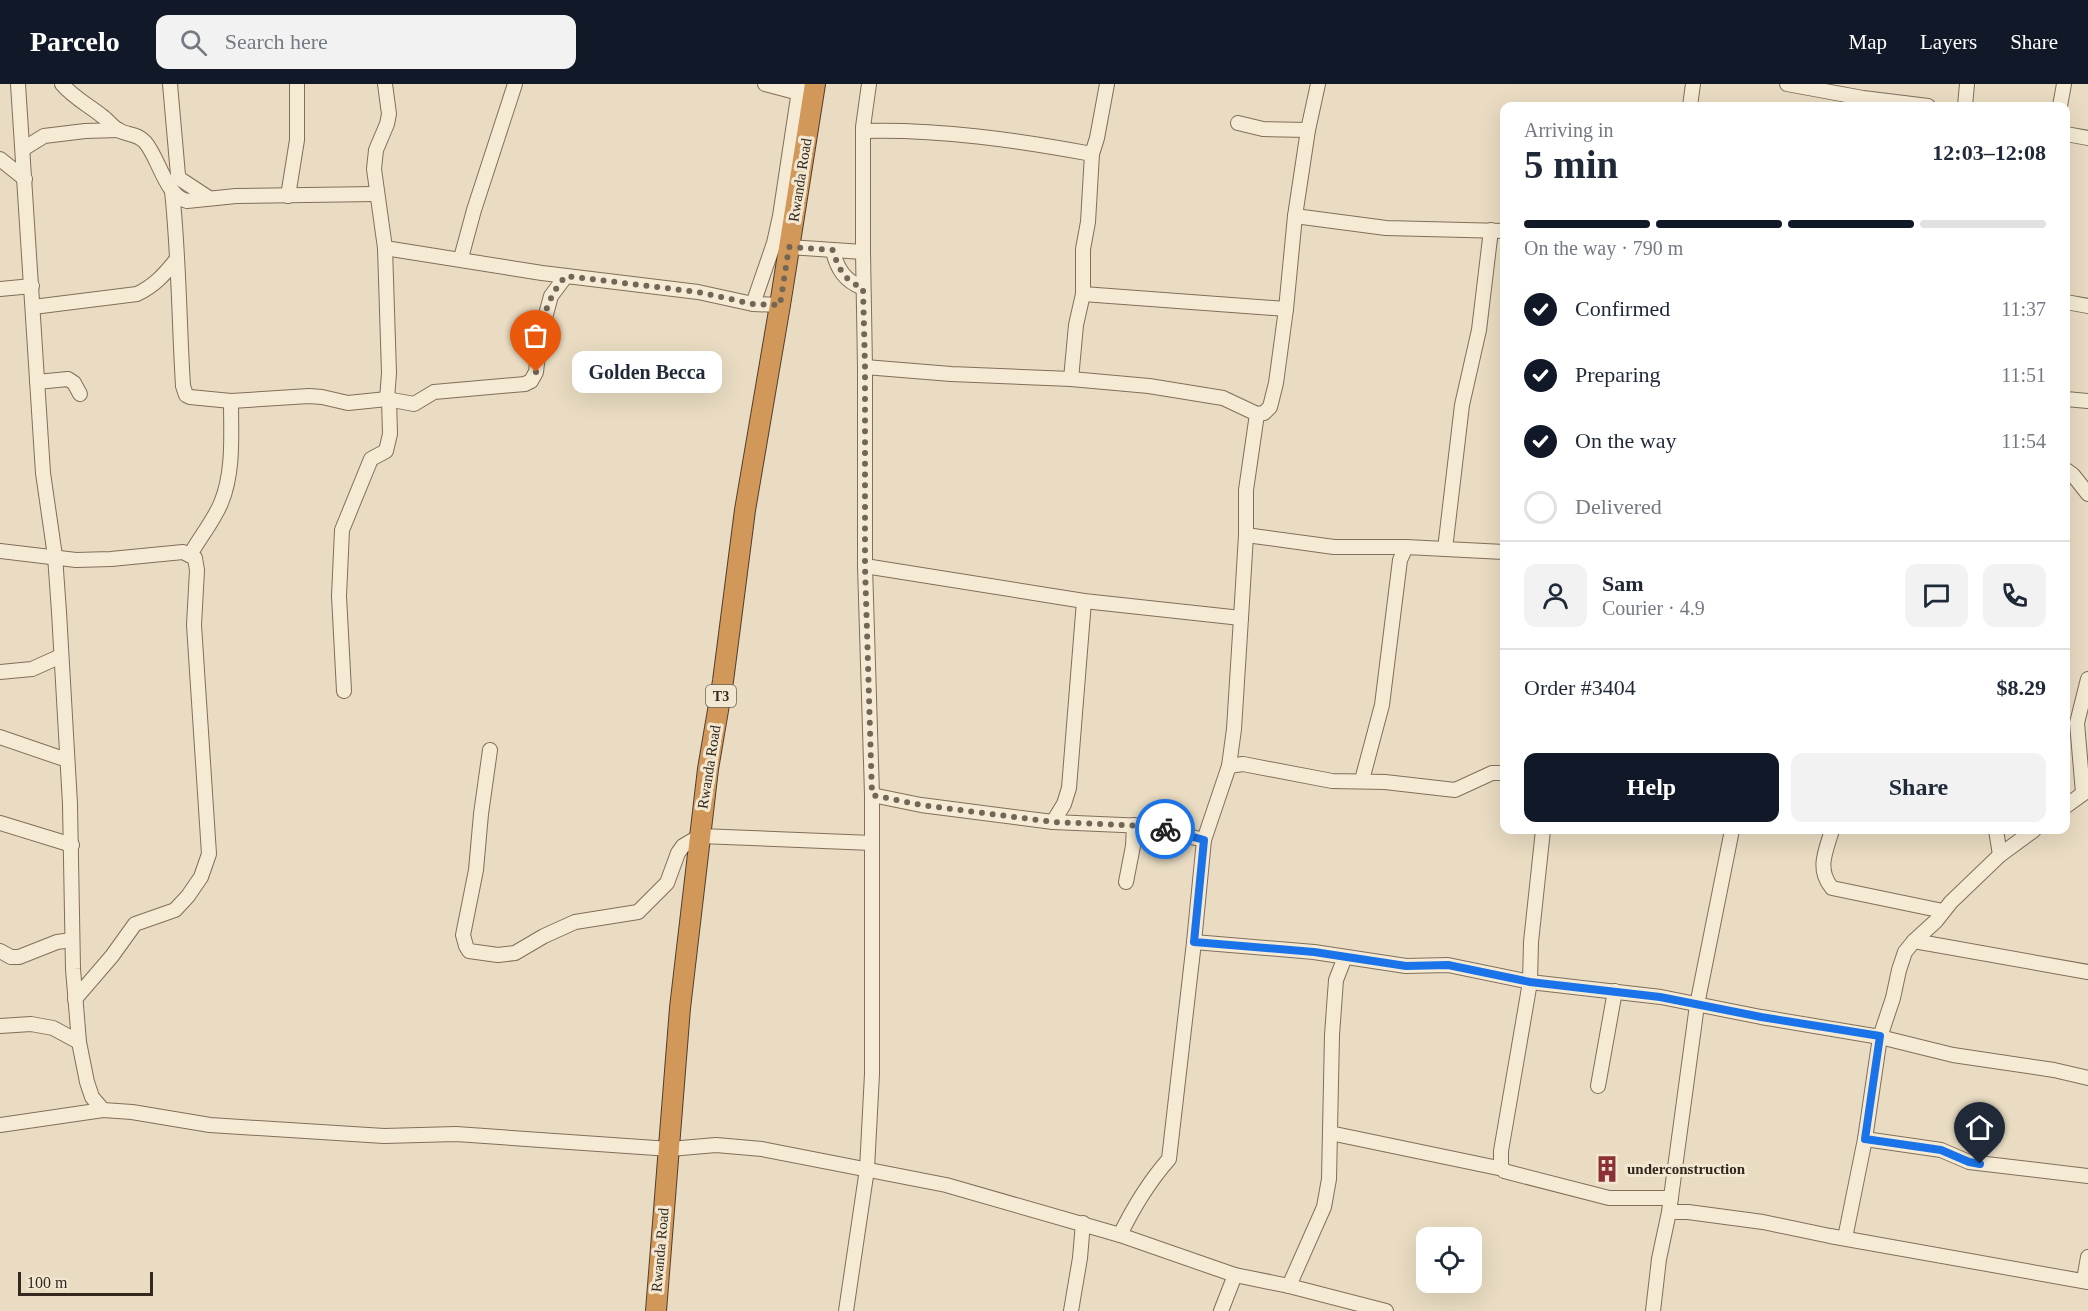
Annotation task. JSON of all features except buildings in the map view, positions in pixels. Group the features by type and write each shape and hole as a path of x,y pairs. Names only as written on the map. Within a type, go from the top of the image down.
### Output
{"highway":[{"name":"Rwanda Road","path":"656,1311 680,1008 699,836 723,681 745,510 789,247 805,87"}],"street":[{"path":"18,84 44,473 55,556 72,845 72,940 75,999 79,1042 87,1082 92,1097 103,1110"},
{"path":"62,84 70,94 119,130 143,139 153,152 172,191 181,200 376,194"},
{"path":"170,84 178,175 180,179 209,198"},
{"path":"288,196 297,140 297,84"},
{"path":"344,691 339,596 342,530 371,459 386,451 390,434 385,248 376,194 374,159 387,124 385,84"},
{"path":"461,258 474,210 515,84"},
{"path":"753,304 774,243 805,87 765,84"},
{"path":"846,1311 867,1169 872,1074 872,795 865,566 863,288 863,131 869,84"},
{"path":"1071,379 1076,325 1083,294 1083,249 1088,222 1092,154 1107,84"},
{"path":"865,367 951,374 1071,379 1188,391 1223,398 1257,414 1264,413 1270,407 1274,392 1286,309 1295,216 1308,130 1318,84"},
{"path":"1691,102 1693,84"},
{"path":"1787,84 1902,102"},
{"path":"1965,102 1967,84"},
{"path":"2061,102 2064,84"},
{"path":"1238,123 1263,129 1308,130"},
{"path":"23,148 44,136 119,130"},
{"path":"863,131 922,131 999,138 1092,154"},
{"path":"2070,135 2088,138"},
{"path":"0,159 25,179"},
{"path":"172,191 176,225 184,392 190,397 231,401 309,396 348,403 388,399 414,404 434,392 519,385 531,381 536,372 540,336 551,296 566,276"},
{"path":"1295,216 1386,228 1498,231 1462,405 1445,549"},
{"path":"789,247 863,252"},
{"path":"385,248 566,276 698,292 753,304 780,305"},
{"path":"833,250 844,276 863,288"},
{"path":"33,307 137,294 156,283 176,260"},
{"path":"0,289 32,286"},
{"path":"1083,294 1286,309"},
{"path":"2070,304 2088,306"},
{"path":"37,382 68,379 74,383 80,394"},
{"path":"2070,399 2088,401"},
{"path":"190,555 213,520 222,501 231,456 231,401"},
{"path":"1120,1234 1135,1203 1168,1159 1204,840 1229,766 1234,729 1246,536 1246,490 1257,414"},
{"path":"2070,473 2088,494"},
{"path":"1246,536 1334,547 1406,547 1500,552"},
{"path":"1362,780 1382,705 1400,560 1406,547"},
{"path":"0,551 93,560 183,552 195,558 197,570 194,625 209,854 201,877 188,896 175,910 135,924 112,956 75,999"},
{"path":"865,566 1084,601 1241,618"},
{"path":"1053,822 1064,804 1069,788 1084,601"},
{"path":"0,672 32,669 61,656"},
{"path":"2070,803 2085,791 2077,723 2088,679"},
{"path":"0,736 67,760"},
{"path":"490,750 476,870 463,935 470,951 498,955 515,953 575,922 638,912 667,884 678,852 699,836 872,843"},
{"path":"1229,766 1243,764 1332,781 1362,780 1455,790 1492,773 1500,773"},
{"path":"872,795 921,805 1053,822 1134,825 1166,830 1204,840"},
{"path":"0,823 72,845"},
{"path":"1126,882 1133,846 1134,825"},
{"path":"1503,1169 1501,1151 1530,982 1531,942 1544,834"},
{"path":"1653,1311 1697,1005 1731,834"},
{"path":"1831,834 1823,860 1824,878 1832,888 1943,910"},
{"path":"1997,834 2000,855"},
{"path":"1845,1239 1865,1139 1880,1036 1905,952 1936,921 1943,910 2000,855 2029,834"},
{"path":"0,951 12,957 19,957 57,942 72,940"},
{"path":"1914,941 2088,972"},
{"path":"1194,942 1314,952 1406,966 1448,965 1530,982 1660,997 1880,1036 1953,1055 2054,1070 2088,1078"},
{"path":"1289,1286 1324,1207 1329,1179 1332,1035 1336,980 1345,957"},
{"path":"1598,1086 1615,991"},
{"path":"0,1026 32,1024 53,1028 79,1042"},
{"path":"0,1125 103,1110 132,1112 210,1125 384,1136 456,1134 670,1149 716,1145 762,1149 946,1185 1120,1234 1235,1275 1289,1286 1386,1311"},
{"path":"1329,1133 1503,1169 1609,1198 1670,1205 1688,1212 1763,1222 1845,1239 2086,1281 2088,1257"},
{"path":"1865,1139 1941,1150 1969,1162 2088,1176"},
{"path":"1071,1311 1083,1223"},
{"path":"1221,1311 1235,1275"}],"way so far":[{"path":"536,372 545,315 556,286 566,276 698,292 753,304 780,305 789,247 833,250 844,276 863,288 865,566 872,795 921,805 1053,822 1101,823 1165,829"}],"place":[{"name":"Golden Becca","path":"536,372"},
{"name":"underconstruction","path":"1607,1169"}],"route":[{"path":"1165,829 1204,840 1194,942 1314,952 1406,966 1448,965 1530,982 1660,997 1761,1017 1880,1036 1865,1139 1941,1150 1960,1159 1980,1164"}]}
